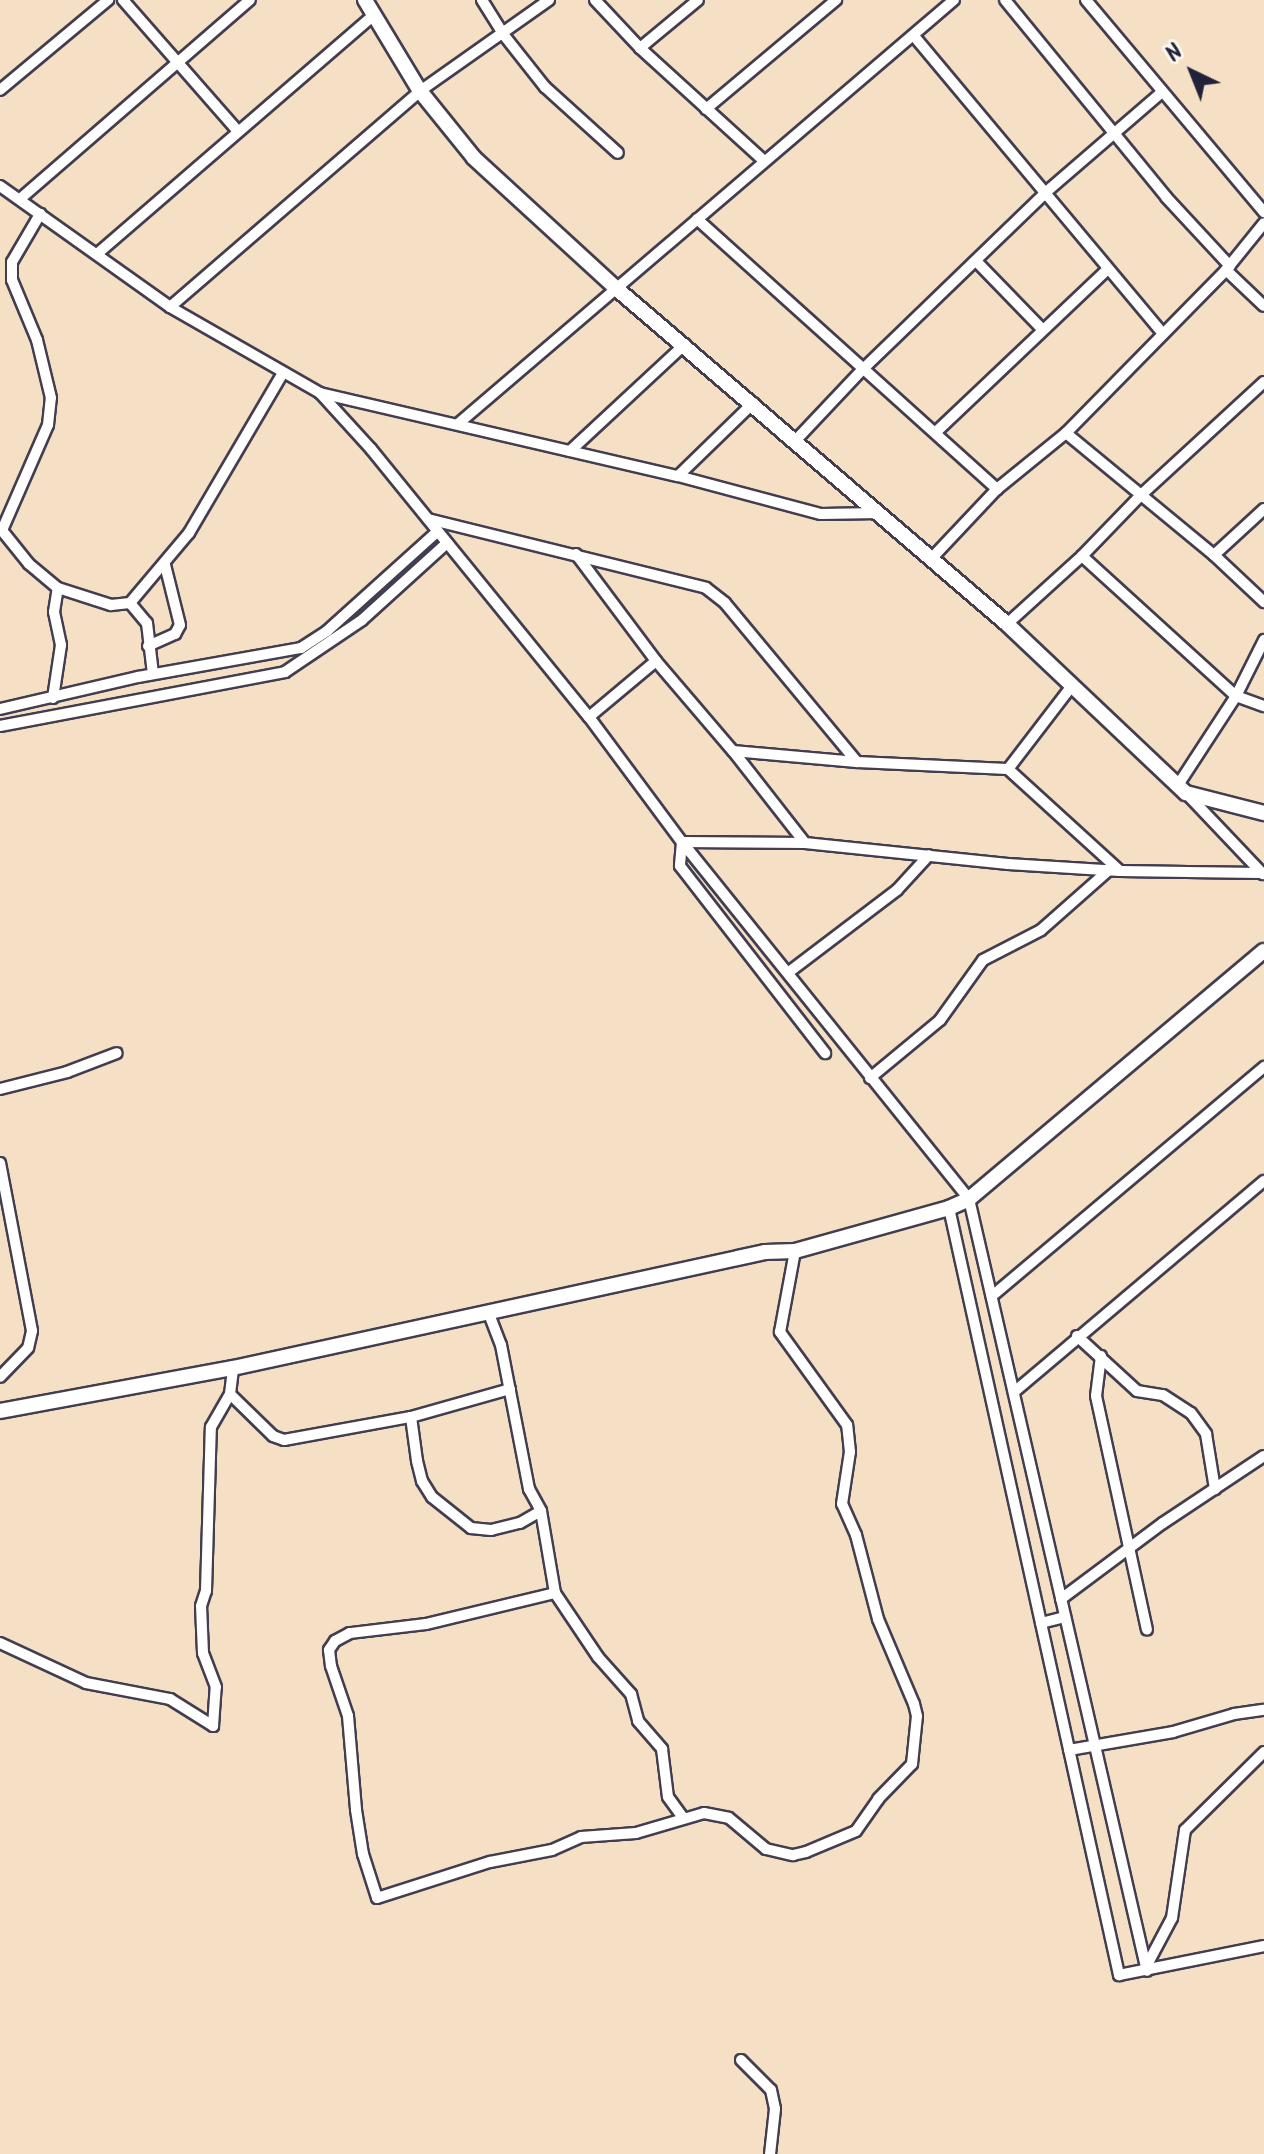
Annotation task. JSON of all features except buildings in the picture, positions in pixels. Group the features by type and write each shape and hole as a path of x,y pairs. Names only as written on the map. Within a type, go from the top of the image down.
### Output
{"street":[{"path":"0,90 108,0"},
{"path":"123,0 237,130"},
{"path":"20,199 250,0"},
{"path":"365,0 420,91 474,158 617,289 685,344 1007,624 1182,789 1263,874"},
{"path":"482,0 503,34 545,87 618,153"},
{"path":"170,307 420,91 549,0"},
{"path":"595,0 640,48 763,160"},
{"path":"640,48 698,0"},
{"path":"706,109 836,0"},
{"path":"459,423 763,160 954,0"},
{"path":"1005,0 1176,208 1264,306"},
{"path":"1086,0 1264,212"},
{"path":"97,254 237,130 373,16"},
{"path":"914,36 1163,334"},
{"path":"796,440 862,370 1045,193 1162,92"},
{"path":"0,186 170,307 320,393 459,423 821,514 879,513"},
{"path":"40,214 12,262 12,280 37,340 51,398 48,425 1,528 29,564 58,588 111,605 130,603 189,533 283,373"},
{"path":"697,219 997,489"},
{"path":"931,559 997,489 1066,433 1228,268 1264,223"},
{"path":"977,262 1042,329"},
{"path":"936,432 1107,270"},
{"path":"570,451 685,344"},
{"path":"1007,624 1264,382"},
{"path":"320,393 438,531 589,717 682,842 969,1199 1147,1971"},
{"path":"678,476 753,403"},
{"path":"1066,433 1214,555 1264,602"},
{"path":"1214,555 1264,509"},
{"path":"428,519 706,588 717,596 857,762"},
{"path":"0,709 153,674 301,648 327,631 438,531"},
{"path":"0,726 285,672 362,620 447,543"},
{"path":"576,554 656,661 733,751 805,843"},
{"path":"1082,556 1236,696 1264,706"},
{"path":"148,646 175,634 180,625 165,565"},
{"path":"53,698 61,645 54,612 58,588"},
{"path":"130,603 147,623 153,674"},
{"path":"1182,789 1236,696 1264,640"},
{"path":"589,717 656,661"},
{"path":"1008,769 1071,687"},
{"path":"733,751 857,762 1008,769 1115,871"},
{"path":"1182,789 1264,813"},
{"path":"682,842 805,843 1115,871 1263,874"},
{"path":"682,842 680,866 825,1053"},
{"path":"789,972 904,884 929,855"},
{"path":"870,1078 940,1020 983,960 1041,930 1115,871"},
{"path":"0,1411 233,1368 765,1252 795,1251 949,1208 969,1199 1264,951"},
{"path":"0,1089 67,1072 117,1053"},
{"path":"992,1296 1264,1067"},
{"path":"0,1163 32,1331 28,1348 0,1377"},
{"path":"1014,1392 1264,1181"},
{"path":"949,1208 1119,1975 1264,1946"},
{"path":"555,1593 439,1621 350,1633 335,1641 329,1650 331,1666 348,1716 363,1854 377,1898 490,1862 552,1850 581,1837 636,1833 683,1818 716,1814 739,1825 766,1849 793,1855 806,1852 856,1831 878,1799 912,1764 917,1716 914,1704 878,1619 856,1535 842,1504 850,1452 847,1425 780,1332 795,1251"},
{"path":"489,1314 501,1345 529,1489 541,1511 555,1593 598,1657 631,1694 638,1721 664,1753 668,1797 683,1818"},
{"path":"1077,1336 1137,1391 1163,1395 1191,1413 1206,1434 1215,1489"},
{"path":"1101,1356 1096,1396 1147,1629"},
{"path":"0,1643 86,1683 170,1699 213,1726 216,1687 203,1653 201,1601 207,1577 211,1427 230,1394 233,1368"},
{"path":"230,1394 266,1430 284,1440 411,1417 510,1389"},
{"path":"411,1417 422,1481 447,1511 471,1528 491,1530 520,1523 541,1511"},
{"path":"1061,1599 1163,1523 1264,1456"},
{"path":"1041,1623 1065,1617"},
{"path":"1069,1750 1173,1732 1234,1714 1264,1710"},
{"path":"1147,1971 1147,1958 1172,1918 1185,1830 1264,1752"},
{"path":"741,2060 771,2090 775,2115 770,2154"}]}
